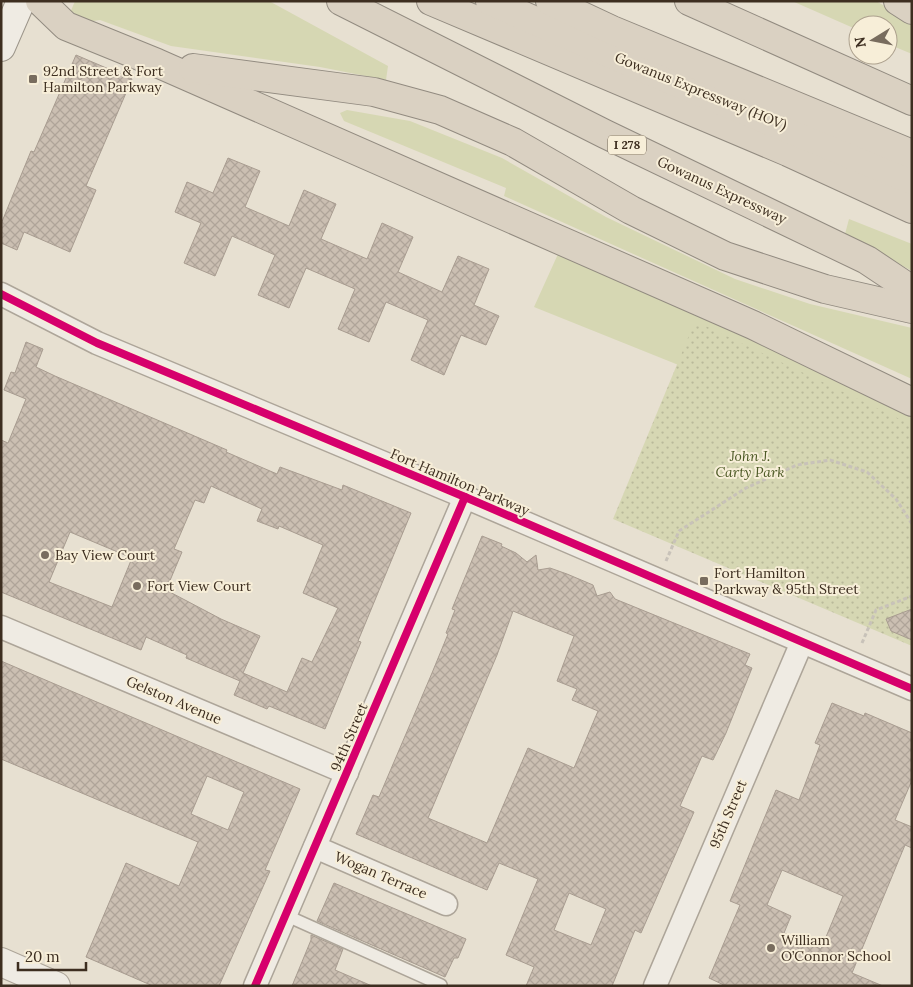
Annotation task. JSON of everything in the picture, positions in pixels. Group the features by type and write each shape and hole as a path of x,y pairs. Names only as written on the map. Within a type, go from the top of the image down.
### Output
{"highway":[{"path":"40,1 66,26 157,63 753,325 912,402"},
{"name":"Gowanus Expressway","path":"341,1 605,134 867,260 912,290"},
{"path":"431,1 788,152 912,209"},
{"name":"Gowanus Expressway (HOV)","path":"490,1 654,73 912,180"},
{"path":"550,1 612,30 912,154"},
{"path":"689,1 912,101"},
{"path":"714,1 785,43"},
{"path":"898,1 912,10"},
{"path":"157,63 374,92 440,110 513,142 631,210 725,256 825,289 912,309"}],"street":[{"path":"4,32 20,1"},
{"name":"Fort Hamilton Parkway","path":"1,294 97,343 465,497 912,689"},
{"name":"94th Street","path":"255,986 465,497"},
{"name":"Gelston Avenue","path":"1,628 347,773"},
{"name":"95th Street","path":"655,986 802,642"},
{"name":"Wogan Terrace","path":"315,847 446,904"},
{"path":"1,962 56,986"}],"lane":[{"path":"285,915 441,985"}],"path":[{"path":"659,580 679,530 746,488 797,465 830,460 867,472 896,499 912,524"},
{"path":"854,664 876,610 912,596"}],"green space":[{"path":"75,1 269,1 388,66 386,80 320,67 171,46 100,20 86,22 70,13"},
{"path":"792,1 876,1 912,22 912,54 898,48 898,15 848,15 848,26"},
{"path":"347,110 410,121 502,158 606,217 735,279 810,304 912,328 912,379 504,196 506,188 344,121 340,113"},
{"path":"849,219 912,244 912,271 845,234"},
{"path":"558,254 912,410 912,490 681,366 534,307"},
{"name":"John J. Carty Park","path":"695,321 912,425 912,646 613,519"}],"building":[{"path":"76,55 132,79 86,186 96,190 70,252 24,232 17,250 1,243 1,224 31,151 34,152"},
{"path":"228,158 260,171 245,207 289,226 304,190 336,204 321,239 367,259 382,223 413,237 398,272 442,292 458,256 489,269 474,305 499,316 486,345 461,335 444,375 411,360 428,320 386,302 369,342 338,329 355,289 306,268 289,308 258,295 275,255 232,236 215,276 184,263 201,223 175,212 187,182 213,193"},
{"path":"26,342 43,349 36,367 227,450 226,452 277,474 280,467 342,490 343,485 411,513 358,641 361,642 325,729 269,706 267,709 234,695 240,681 186,658 187,655 146,637 141,650 1,592 1,440 8,443 26,399 4,390 11,372 15,373","holes":["211,486 262,509 257,521 278,529 279,526 323,545 303,593 338,608 312,662 302,658 287,692 243,673 260,636 221,619 166,590 182,552 174,549 195,500 204,503","70,532 132,558 112,607 49,582"]},
{"path":"482,536 502,544 501,546 516,553 527,562 536,555 538,570 550,568 593,585 597,596 610,592 615,599 750,654 745,665 752,668 726,733 713,760 702,756 680,806 694,812 641,933 635,930 612,986 526,986 534,967 506,955 538,879 499,863 487,890 356,834 373,795 379,797 432,673 448,634 446,633 455,610 452,609","holes":["513,611 574,636 557,681 577,689 572,700 598,711 574,768 528,748 487,843 428,818 497,655","569,893 606,909 591,945 554,930"]},
{"path":"912,609 912,640 891,631 886,619"},
{"path":"1,661 300,789 265,870 270,871 219,986 153,986 86,957 126,863 179,886 198,842 1,759","holes":["207,776 244,792 228,830 191,814"]},
{"path":"832,703 864,716 865,713 912,733 912,780 895,820 912,827 912,848 905,845 852,973 883,986 726,986 709,978 740,905 730,901 776,790 799,800 820,745 815,743","holes":["782,870 843,896 821,949 784,933 791,916 767,905"]},
{"path":"334,883 466,939 458,958 454,958 445,977 317,921"},
{"path":"311,935 343,949 335,970 372,986 292,986 311,940"}],"cycle path":[{"path":"1,294 97,343 465,497 912,689"},
{"path":"255,986 465,497"}],"place":[{"name":"92nd Street & Fort Hamilton Parkway","path":"33,79"},
{"name":"Bay View Court","path":"45,555"},
{"name":"Fort Hamilton Parkway & 95th Street","path":"704,581"},
{"name":"Fort View Court","path":"137,586"},
{"name":"William O’Connor School","path":"771,948"}]}
